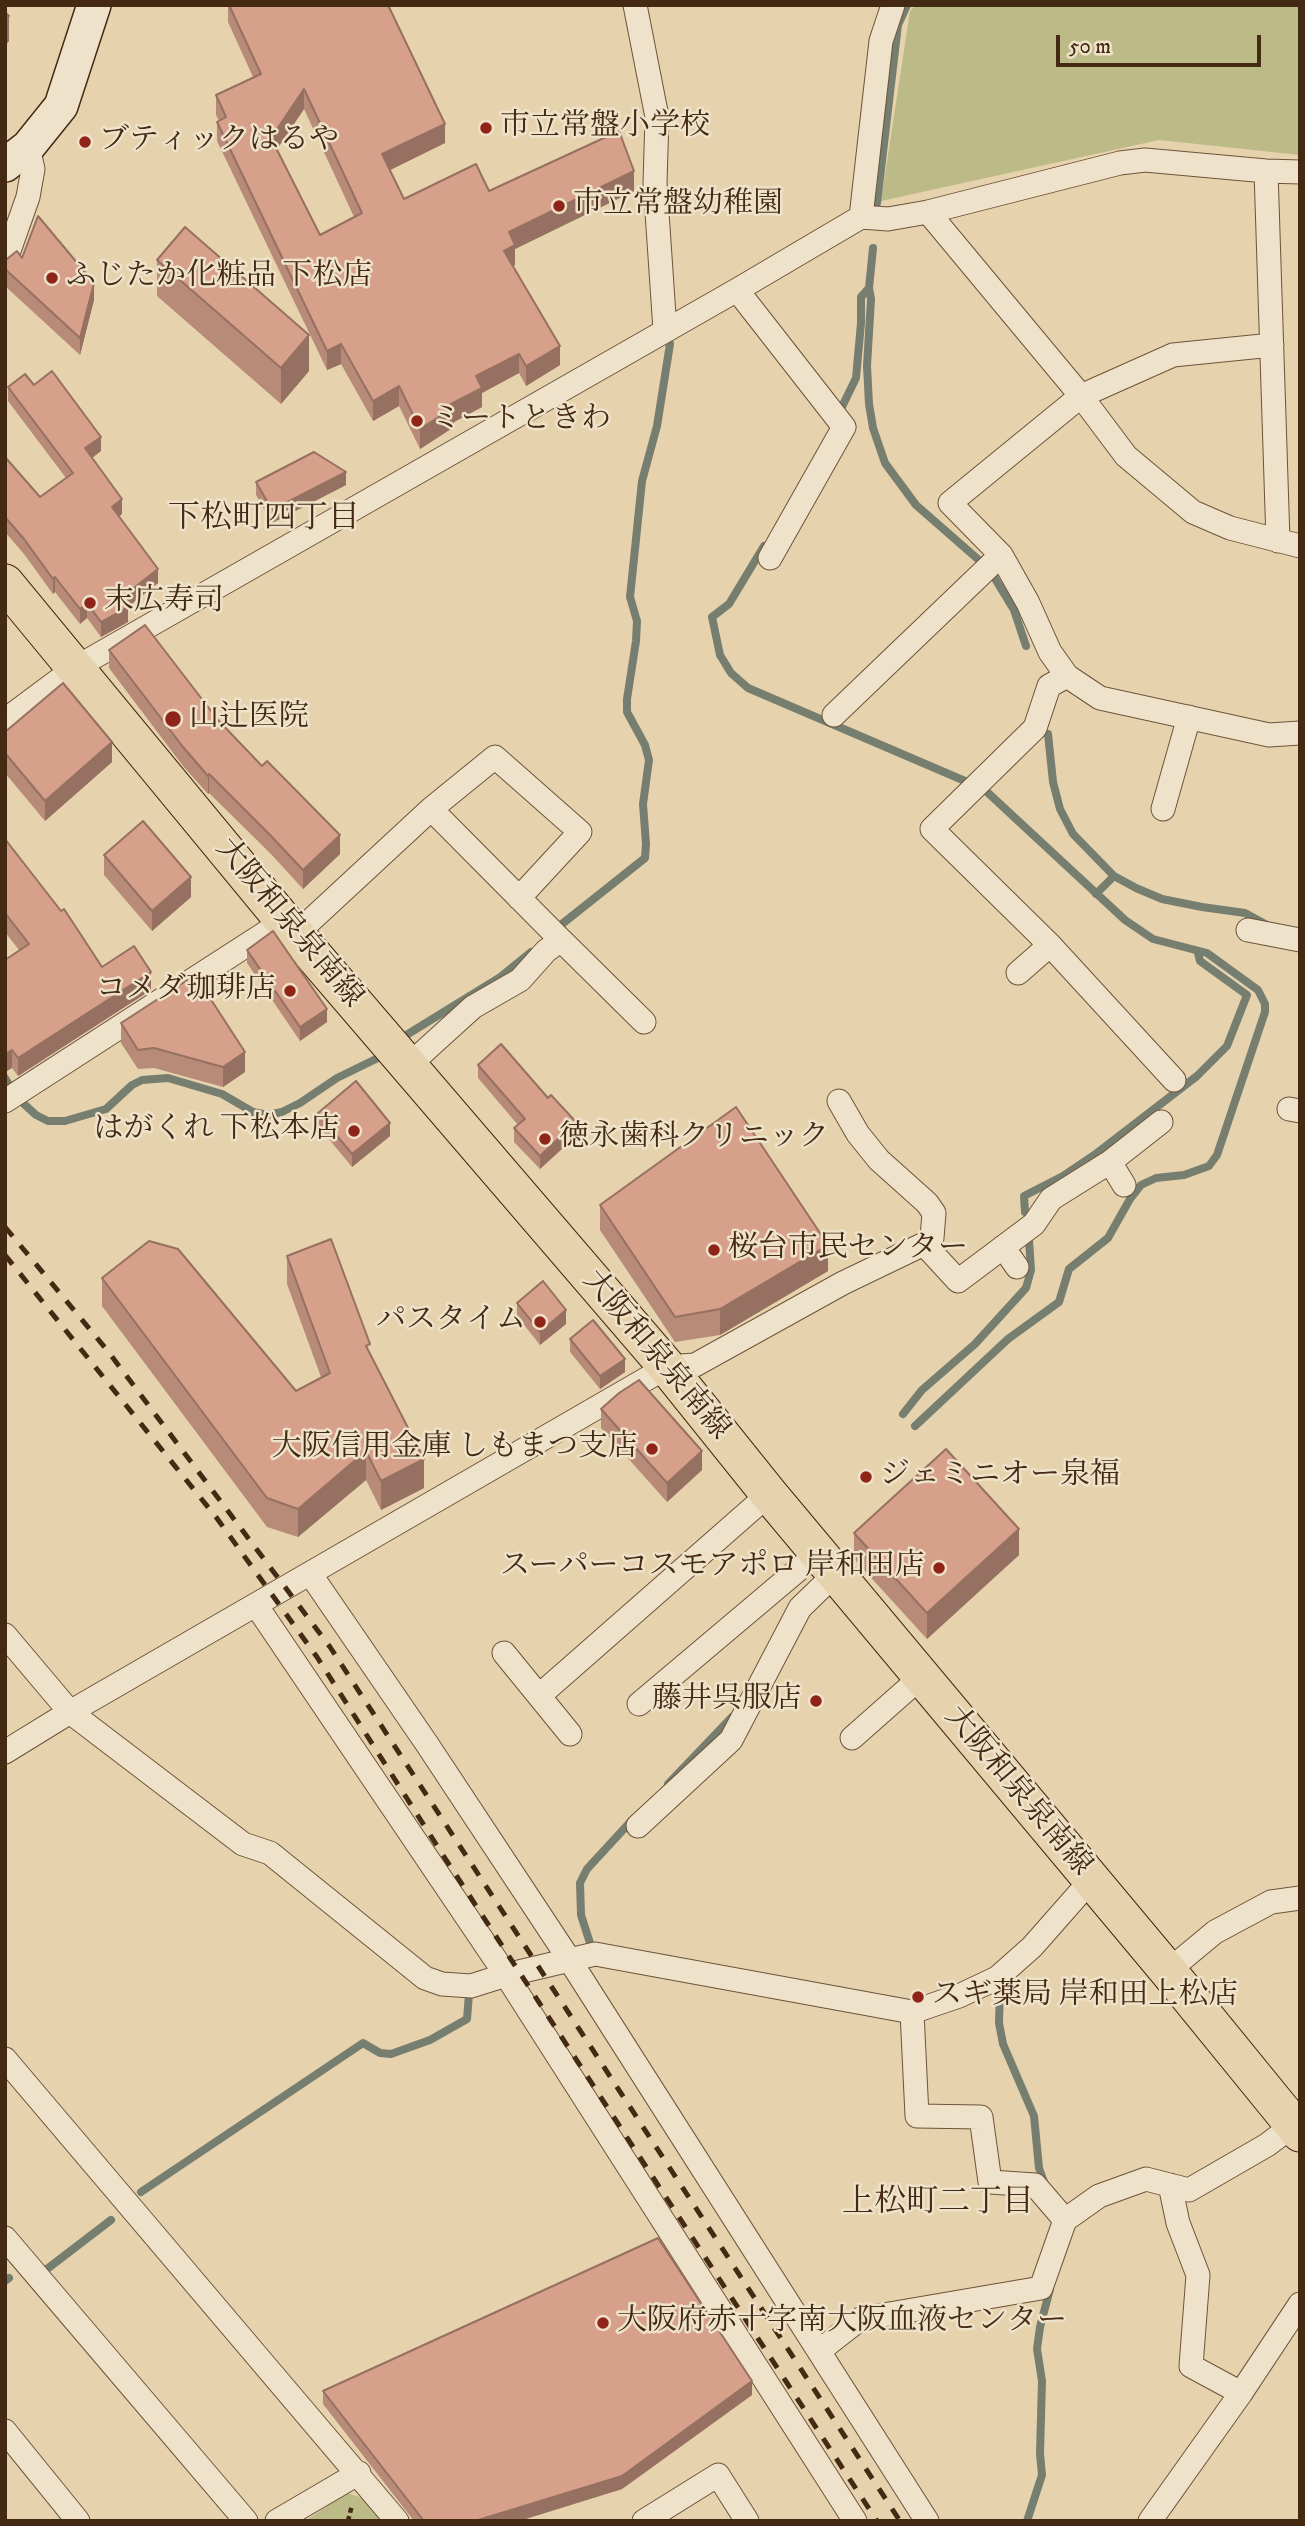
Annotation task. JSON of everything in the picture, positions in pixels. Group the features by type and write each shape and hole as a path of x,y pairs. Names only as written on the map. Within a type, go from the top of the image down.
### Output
{"main road":[{"path":"17,156 61,106 93,5"},
{"name":"大阪和泉泉南線","path":"5,583 289,928 667,1367 769,1494 1297,2126"}],"street":[{"path":"635,5 657,117 655,183 665,330"},
{"path":"860,217 881,41 893,5"},
{"path":"5,262 28,197 33,169 17,156"},
{"path":"5,720 75,668 860,217 888,219 928,212 1120,163 1145,160 1266,172 1300,172"},
{"path":"928,212 1081,396 1126,456 1193,512 1230,528 1289,543 1272,345 1266,172"},
{"path":"737,290 844,427 769,558"},
{"path":"1272,345 1173,355 1081,396 950,503 1001,555 1028,603 1050,652 1067,676 1100,698 1269,734 1300,733"},
{"path":"834,715 1001,555"},
{"path":"1067,676 1049,686 1035,728 932,829 1050,945 1174,1080"},
{"path":"1163,809 1189,717"},
{"path":"5,1101 289,928 495,757 580,832 519,898"},
{"path":"431,809 644,1022"},
{"path":"1248,930 1300,940"},
{"path":"408,1066 473,1007 520,980 546,951 561,940"},
{"path":"1018,973 1050,945"},
{"path":"5,1752 667,1367 695,1365 843,1283 932,1238 934,1213 928,1202 878,1160 858,1134 839,1101"},
{"path":"924,1244 958,1281 1034,1224 1051,1199 1110,1162 1161,1122"},
{"path":"1110,1162 1124,1185"},
{"path":"1003,1247 1017,1267"},
{"path":"540,1696 769,1494"},
{"path":"639,1704 827,1563"},
{"path":"638,1826 731,1740 800,1608 827,1563"},
{"path":"311,1575 569,1959 927,2521"},
{"path":"256,1605 506,1975 855,2521"},
{"path":"5,1635 70,1712 243,1844 270,1853 425,1978 442,1984 471,1986 594,1954 912,2012 960,1996 997,1978 1032,1947 1091,1880"},
{"path":"504,1653 570,1734"},
{"path":"852,1738 921,1677"},
{"path":"1168,1971 1215,1932 1271,1902 1300,1898"},
{"path":"912,2012 917,2116 981,2117 990,2182 1035,2185 1065,2220"},
{"path":"7,2065 359,2473 397,2521"},
{"path":"819,2351 860,2319 1041,2288 1065,2220 1099,2196 1146,2179 1189,2190 1268,2146 1297,2126"},
{"path":"1170,2185 1178,2223 1198,2275 1191,2366 1241,2393"},
{"path":"5,2238 13,2262 246,2521"},
{"path":"1150,2521 1300,2304"},
{"path":"5,2431 78,2521"},
{"path":"276,2521 359,2473"},
{"path":"644,2521 718,2474 747,2521"}],"path":[{"path":"348,2521 353,2501"}],"shaded area":[{"path":"916,5 1300,5 1300,155 1159,140 881,201 910,11"},
{"path":"347,2493 366,2499 381,2521 305,2521"}],"building":[{"path":"229,5 388,5 445,124 382,154 404,199 476,164 489,191 619,131 634,171 509,232 515,245 504,251 560,346 526,366 519,354 476,376 482,388 451,404 454,407 420,429 399,386 373,401 341,344 327,351 217,122 226,117 216,95 261,74","holes":["304,89 362,213 320,235 271,138"]},
{"path":"38,216 94,283 80,338 5,269 5,258 17,251 22,258"},
{"path":"185,227 309,335 281,368 157,260"},
{"path":"52,371 101,437 85,448 122,499 112,507 158,569 121,598 128,607 101,622 87,603 80,609 5,517 5,457 40,497 73,473 8,387 25,374 34,385"},
{"path":"314,452 346,472 272,510 256,482"},
{"path":"145,625 218,720 262,766 267,761 340,835 303,870 209,774 208,776 109,650"},
{"path":"63,683 112,742 45,801 5,753 5,732"},
{"path":"143,821 191,877 152,911 104,855"},
{"path":"5,839 61,911 64,909 102,967 134,946 151,972 18,1058 12,1050 5,1054 5,960 29,944 5,913"},
{"path":"273,931 327,1009 300,1027 247,950"},
{"path":"195,975 245,1052 223,1067 154,1048 138,1050 121,1023"},
{"path":"501,1044 548,1098 551,1095 576,1122 540,1156 514,1128 525,1119 478,1065"},
{"name":"はがくれ 下松本店","path":"356,1081 390,1123 352,1154 318,1113"},
{"name":"桜台市民センター","path":"736,1107 828,1245 720,1309 675,1317 600,1205"},
{"path":"331,1239 370,1344 366,1346 424,1459 381,1481 366,1451 298,1509 267,1498 102,1278 149,1241 178,1249 296,1391 330,1373 287,1256"},
{"path":"543,1281 566,1310 540,1332 517,1303"},
{"path":"593,1320 625,1359 600,1376 570,1339"},
{"name":"大阪信用金庫 しもまつ支店","path":"639,1380 702,1451 667,1483 601,1409"},
{"path":"946,1449 1019,1529 927,1613 854,1533"},
{"name":"大阪府赤十字南大阪血液センター","path":"658,2238 752,2381 622,2476 475,2521 424,2521 323,2391"}],"waterway":[{"path":"877,203 898,25 907,5"},
{"path":"839,413 856,378 861,297 869,288 873,248"},
{"path":"869,288 869,404 873,428 885,463 916,505 980,561"},
{"path":"562,924 645,858 643,804 649,760 645,745 627,712 637,621 630,597 642,481 657,426 670,344"},
{"path":"764,546 729,604 712,617 720,655 731,673 748,688 965,781"},
{"path":"994,577 1014,610 1026,646"},
{"path":"1048,734 1053,782 1060,809 1073,834 1114,876 1162,899 1245,913 1267,925"},
{"path":"915,1426 1008,1339 1059,1302 1069,1269 1108,1238 1141,1185 1156,1178 1184,1175 1209,1166 1217,1155 1265,1012 1265,1004 1258,990 1207,953 1153,939 1125,920 986,791"},
{"path":"1096,894 1114,876"},
{"path":"408,1034 499,978 531,952"},
{"path":"1025,1212 1024,1196 1063,1176 1097,1153 1197,1076 1227,1046 1247,995 1200,961 1198,953"},
{"path":"24,1104 48,1121 65,1121 106,1109 132,1085 142,1080 168,1078 222,1094 253,1112 268,1115 282,1112 300,1103 337,1078 378,1058"},
{"path":"5,1078 11,1088"},
{"path":"903,1414 922,1390 975,1344 1026,1288 1031,1270 1029,1240"},
{"path":"668,1784 732,1717"},
{"path":"590,1943 581,1915 580,1883 587,1869 634,1818"},
{"path":"1000,1988 999,2023 1003,2044 1034,2116 1039,2168 1045,2185"},
{"path":"141,2192 363,2043 380,2053 391,2054 430,2040 467,2019 469,1994"},
{"path":"47,2269 111,2220"},
{"path":"5,2281 9,2278"},
{"path":"1027,2521 1042,2475 1042,2381 1037,2349 1050,2289"}],"railway":[{"path":"5,1227 107,1350 330,1647 900,2521"},
{"path":"5,1255 216,1517 317,1657 877,2521"}],"place":[{"name":"市立常盤小学校","path":"486,128"},
{"name":"ブティックはるや","path":"85,142"},
{"name":"市立常盤幼稚園","path":"559,206"},
{"name":"ふじたか化粧品 下松店","path":"52,278"},
{"name":"ミートときわ","path":"417,421"},
{"name":"末広寿司","path":"90,603"},
{"name":"山辻医院","path":"173,719"},
{"name":"コメダ珈琲店","path":"290,991"},
{"name":"はがくれ 下松本店","path":"354,1131"},
{"name":"徳永歯科クリニック","path":"545,1139"},
{"name":"桜台市民センター","path":"714,1250"},
{"name":"パスタイム","path":"540,1322"},
{"name":"大阪信用金庫 しもまつ支店","path":"652,1449"},
{"name":"ジェミニオー泉福","path":"866,1477"},
{"name":"スーパーコスモアポロ 岸和田店","path":"939,1568"},
{"name":"藤井呉服店","path":"816,1701"},
{"name":"スギ薬局 岸和田上松店","path":"918,1997"},
{"name":"大阪府赤十字南大阪血液センター","path":"603,2323"}],"district":[{"name":"下松町四丁目","path":"264,520"},
{"name":"上松町二丁目","path":"938,2204"}]}
